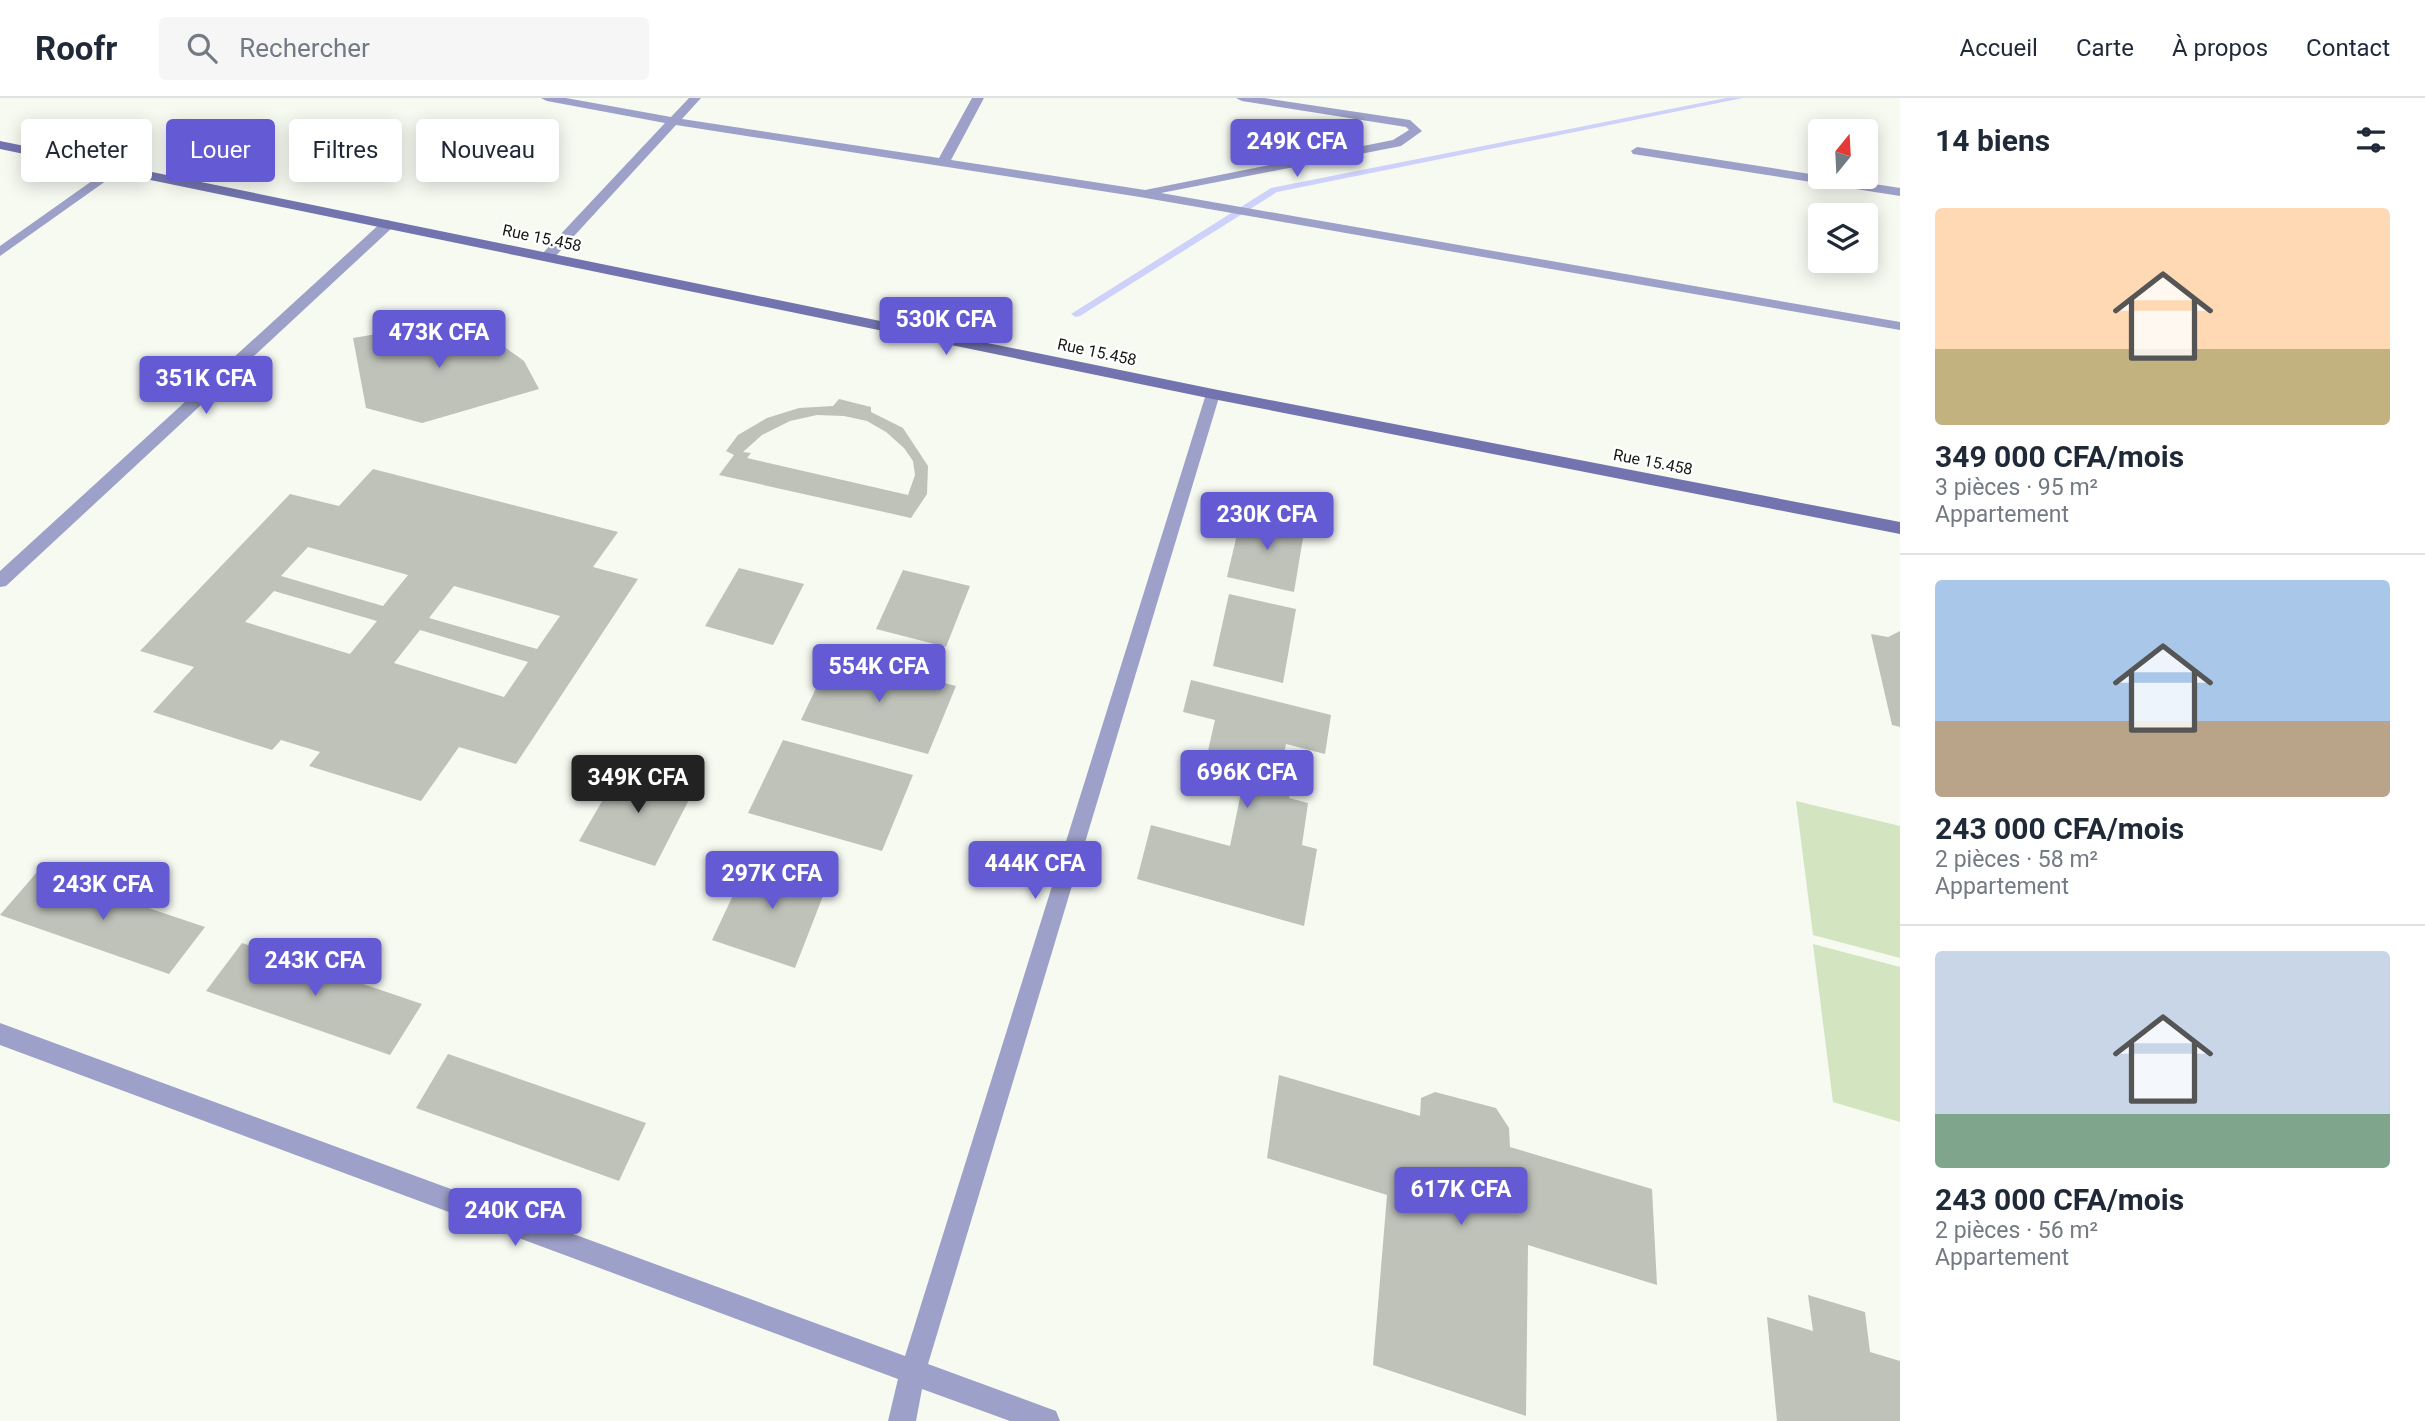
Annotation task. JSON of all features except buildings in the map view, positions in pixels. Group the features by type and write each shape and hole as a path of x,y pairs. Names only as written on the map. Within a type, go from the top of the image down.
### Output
{"main road":[{"name":"Rue 15.458","path":"0,145 21,149"},
{"name":"Rue 15.458","path":"152,175 1213,394 1900,528"}],"street":[{"path":"547,98 674,121 1140,193 1900,326"},
{"path":"547,257 695,98"},
{"path":"943,163 978,98"},
{"path":"1140,193 1397,143 1416,131 1410,124 1242,98"},
{"path":"1637,151 1900,192"},
{"path":"0,252 97,182"},
{"path":"0,581 388,223"},
{"path":"902,1421 914,1371 1213,394"},
{"path":"0,1034 1046,1421"}],"green space":[{"path":"1796,801 1900,826 1900,958 1813,935"},
{"path":"1813,944 1900,967 1900,1122 1833,1102"}],"waterway":[{"path":"1076,314 1274,190 1739,98"}]}
